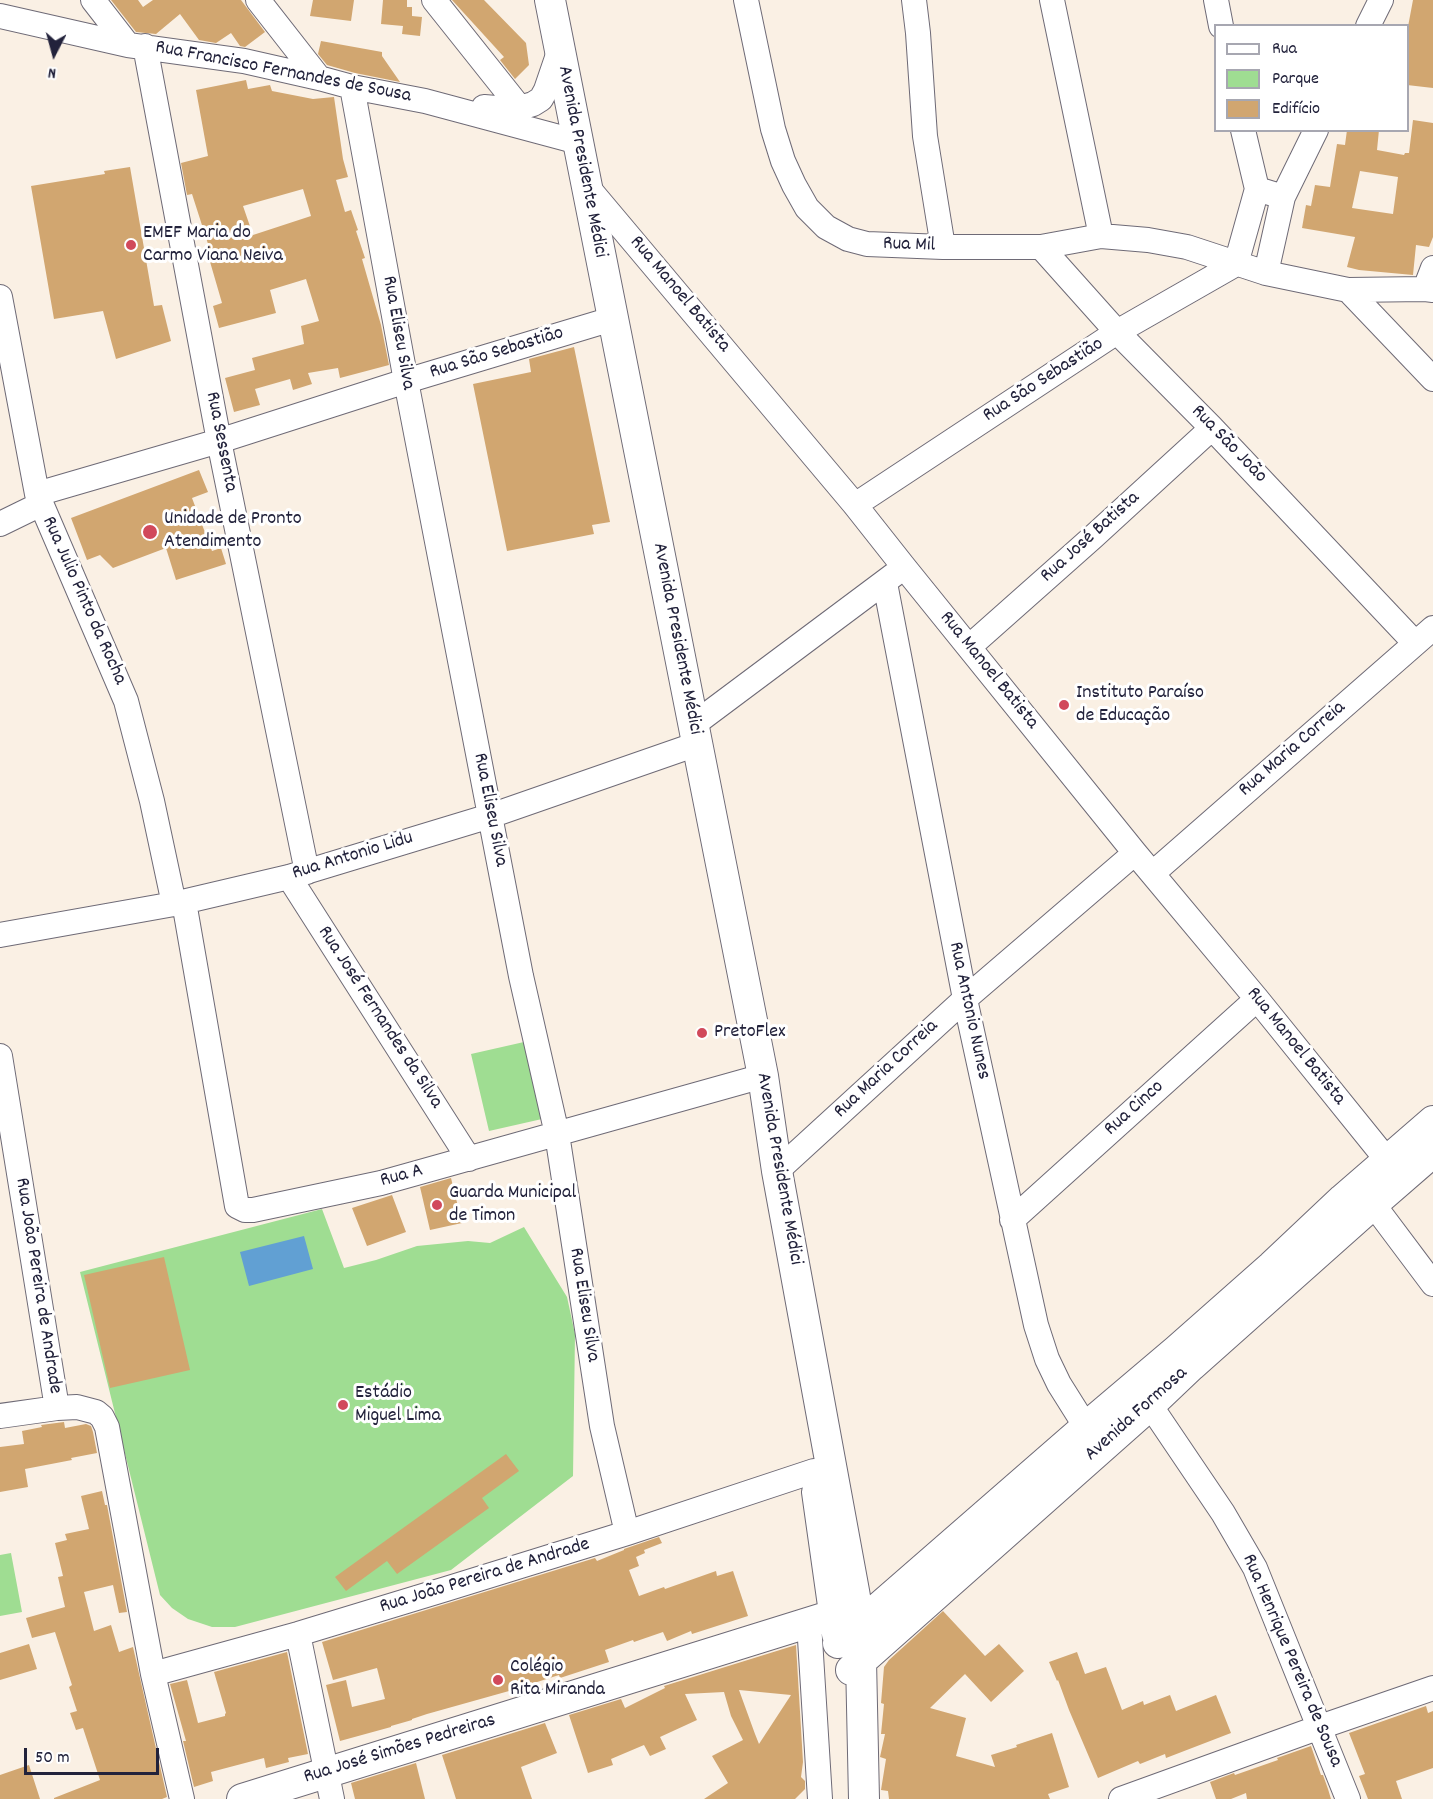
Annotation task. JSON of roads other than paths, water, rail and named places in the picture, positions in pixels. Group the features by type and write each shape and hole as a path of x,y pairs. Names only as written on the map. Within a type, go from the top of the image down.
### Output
{"main road":[{"name":"Avenida Presidente Médici","path":"550,0 763,1076 777,1171 797,1278 841,1641 847,1799"},
{"name":"Avenida Formosa","path":"1280,1273 1387,1160 1433,1121"},
{"name":"Avenida Formosa","path":"841,1641 1086,1427 1184,1358 1280,1273 1373,1204 1433,1152"},
{"name":"Avenida Presidente Médici","path":"797,1278 814,1471 864,1799"},
{"name":"Avenida Formosa","path":"841,1641 1150,1406 1184,1358"},
{"name":"Rua José Simões Pedreiras","path":"242,1799 330,1785 841,1641"}],"street":[{"path":"93,0 137,46"},
{"path":"258,0 320,78"},
{"path":"434,0 520,108 541,99 559,52"},
{"name":"Rua Mil","path":"746,0 773,129 783,161 807,208 826,227 848,239 867,244 1041,247 1101,236 1148,240 1187,247 1266,273 1348,290 1430,282"},
{"path":"914,0 925,136 943,247"},
{"path":"1052,0 1101,236"},
{"path":"1216,0 1221,24"},
{"path":"1358,0 1362,24"},
{"path":"1369,24 1381,0"},
{"name":"Rua Francisco Fernandes de Sousa","path":"0,16 137,46 244,61 352,87 425,101 578,142"},
{"name":"Rua Sessenta","path":"137,46 219,441 298,874"},
{"name":"Rua Eliseu Silva","path":"352,87 406,381 521,976 557,1134 602,1426 627,1533"},
{"name":"Rua Francisco Fernandes de Sousa","path":"425,101 492,108 520,108"},
{"path":"1236,264 1257,189 1243,132"},
{"path":"1266,273 1283,197 1315,132"},
{"name":"Rua Manoel Batista","path":"585,184 855,505 1135,853 1387,1160"},
{"path":"1257,189 1283,197"},
{"name":"Rua São João","path":"1041,247 1118,332 1415,643"},
{"name":"Rua São Sebastião","path":"855,505 1118,332 1236,264"},
{"path":"1348,290 1433,379"},
{"name":"Rua Julio Pinto da Rocha","path":"0,297 39,499 126,701 179,903 237,1206 245,1210"},
{"name":"Rua São Sebastião","path":"0,524 39,499 406,381 612,319"},
{"name":"Rua José Batista","path":"969,647 1212,428"},
{"name":"Rua Antonio Lidu","path":"0,935 179,903 298,874 490,816 695,734 904,567"},
{"name":"Rua Antonio Nunes","path":"885,583 964,999 1036,1325 1047,1359 1059,1384 1086,1427"},
{"name":"Rua Maria Correia","path":"1153,873 1433,628"},
{"name":"Rua Maria Correia","path":"777,1171 964,999 1135,853"},
{"name":"Rua José Fernandes da Silva","path":"298,874 469,1159"},
{"name":"Rua Cinco","path":"1012,1220 1257,999"},
{"name":"Rua João Pereira de Andrade","path":"0,1056 57,1408 89,1409 96,1412 107,1427 153,1674 182,1799"},
{"path":"557,1134 763,1076"},
{"name":"Rua A","path":"245,1210 381,1183 557,1134"},
{"path":"1373,1204 1433,1284"},
{"name":"Rua Henrique Pereira de Sousa","path":"1150,1406 1222,1513 1255,1568 1348,1799"},
{"path":"0,1416 57,1408"},
{"name":"Rua João Pereira de Andrade","path":"153,1674 298,1634 627,1533 814,1471"},
{"path":"298,1634 330,1785"},
{"path":"820,1799 841,1641"},
{"path":"1121,1799 1433,1688"}],"water":[{"path":"304,1236 313,1269 249,1286 240,1252"}],"place":[{"name":"EMEF Maria do Carmo Viana Neiva","path":"131,245"},
{"name":"Unidade de Pronto Atendimento","path":"150,532"},
{"name":"Instituto Paraíso de Educação","path":"1064,705"},
{"name":"PretoFlex","path":"702,1033"},
{"name":"Guarda Municipal de Timon","path":"437,1205"},
{"name":"Estádio Miguel Lima","path":"343,1405"},
{"name":"Colégio Rita Miranda","path":"498,1680"}]}
